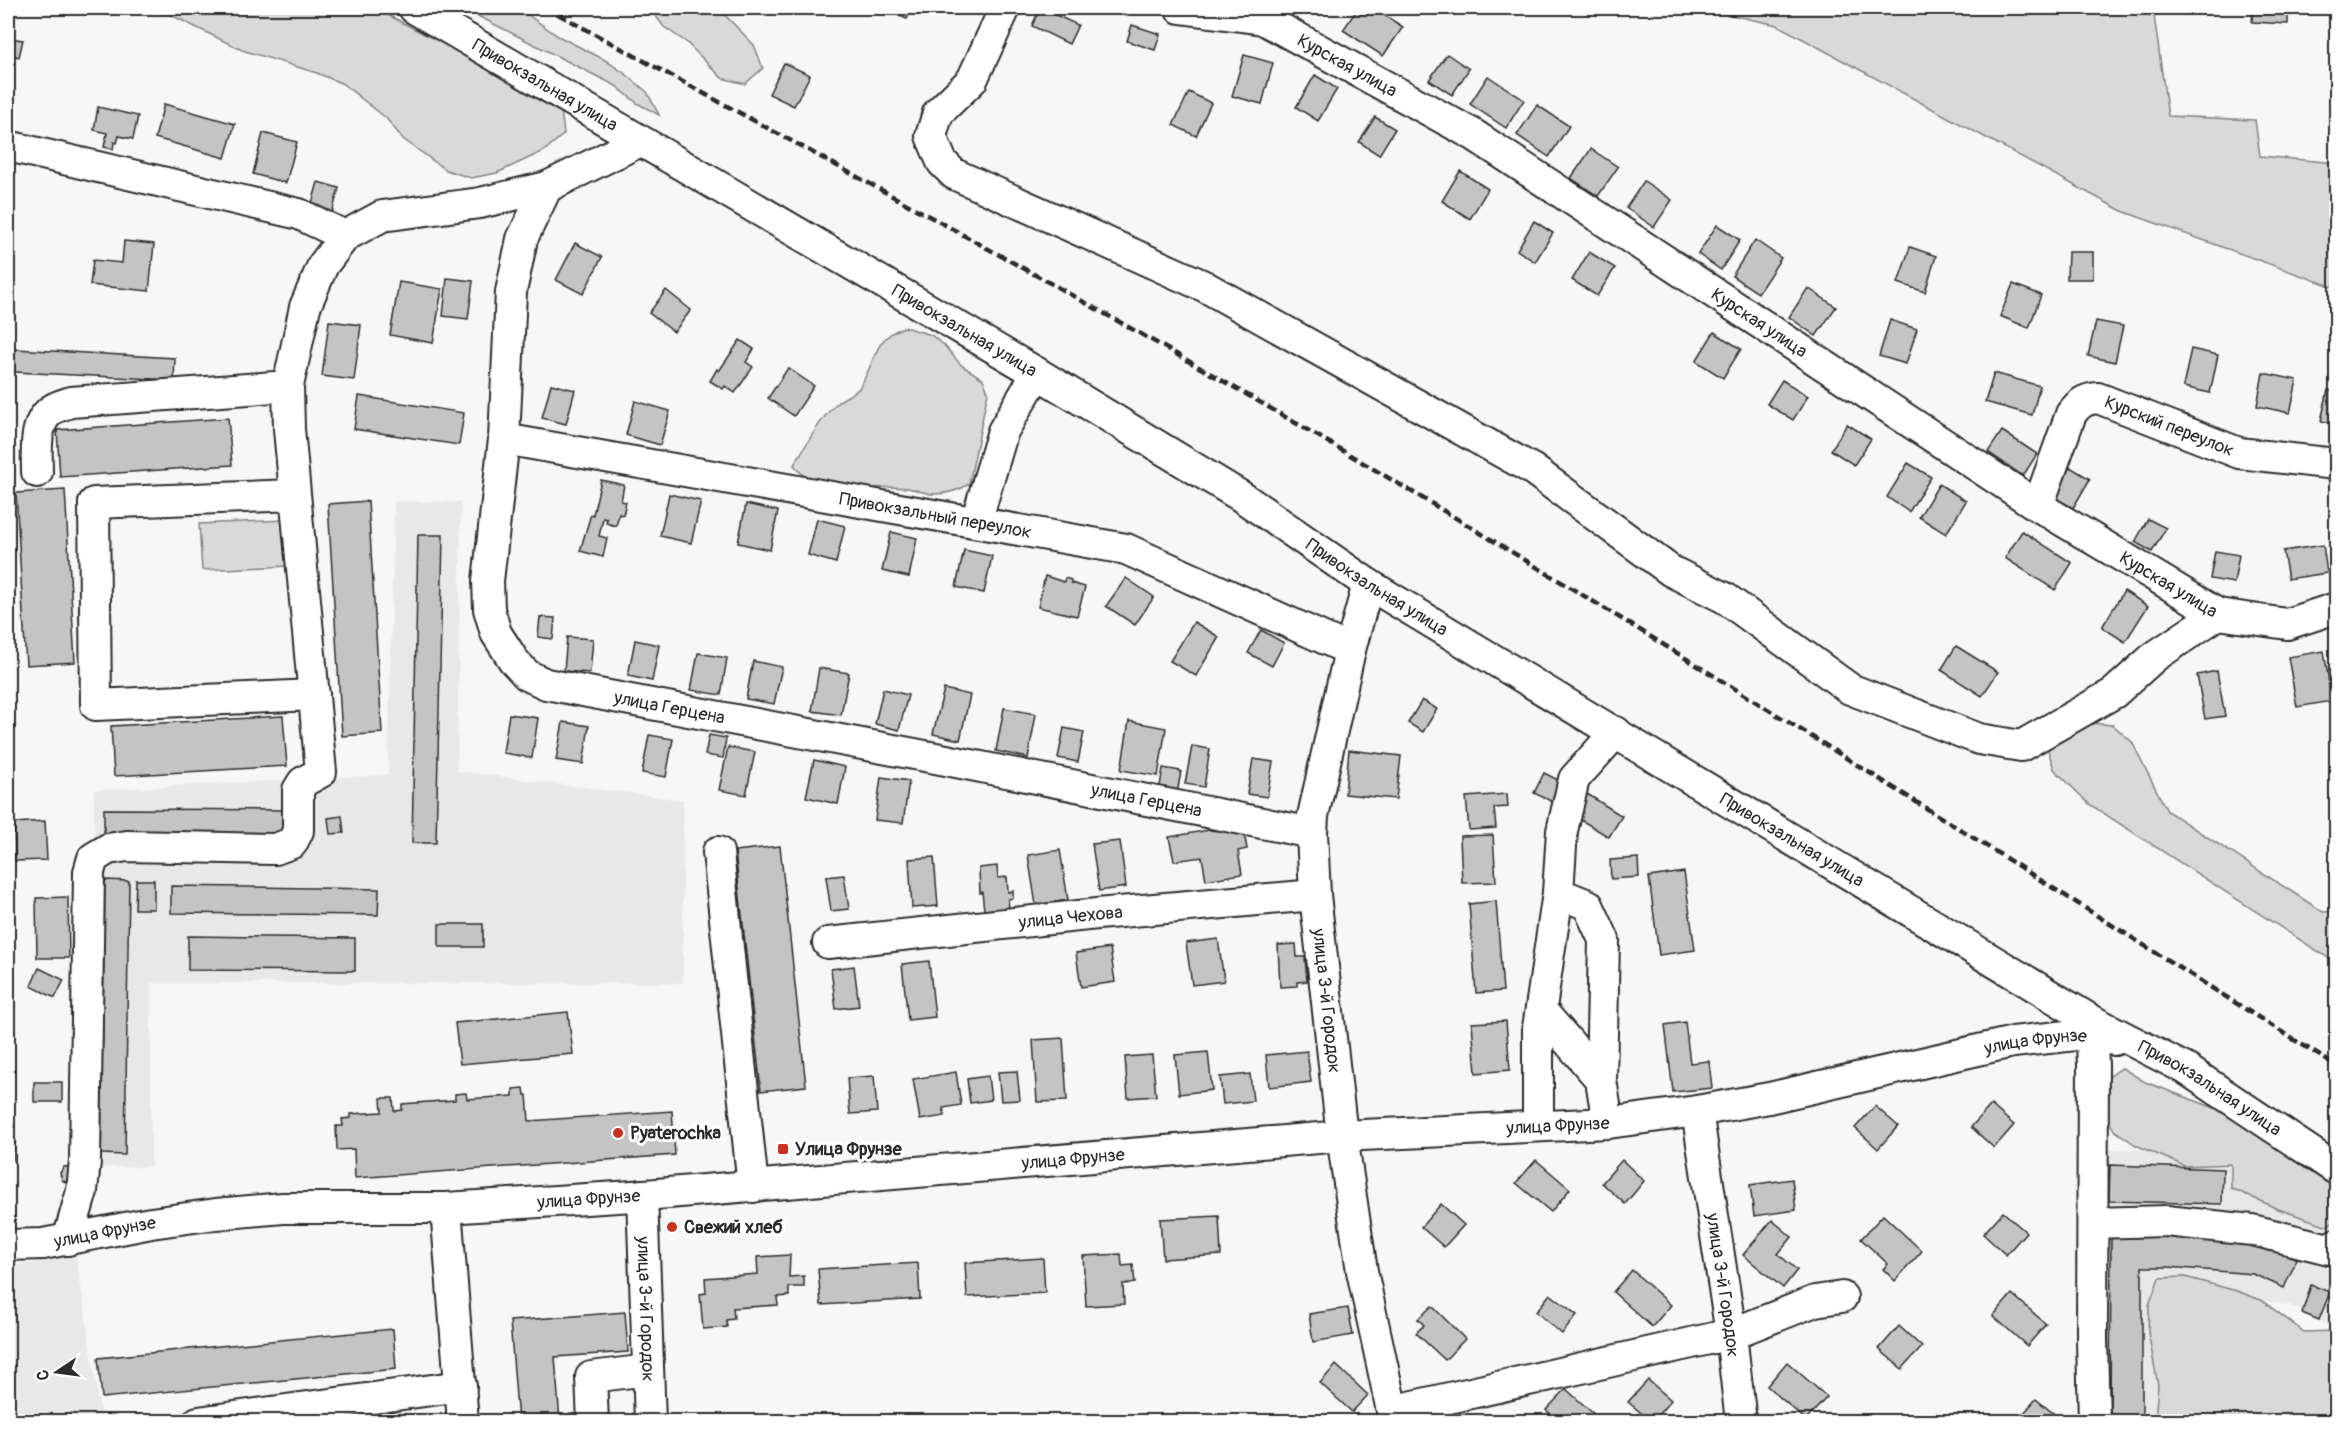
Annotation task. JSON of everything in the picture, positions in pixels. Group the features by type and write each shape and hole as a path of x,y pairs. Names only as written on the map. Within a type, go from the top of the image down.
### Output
{"street":[{"name":"Привокзальная улица","path":"414,8 1037,373 1242,497 1368,584 1616,732 2091,1029 2132,1042 2186,1068 2337,1169"},
{"path":"1005,8 972,80 938,113 931,136 942,162 954,174 1204,286 1532,469 1671,571 1725,598 1850,689 1979,739 2021,747 2114,693 2154,657 2218,614"},
{"name":"Курская улица","path":"1180,8 1263,19 1474,135 2038,506 2218,614 2287,624 2337,608"},
{"path":"68,1240 82,1191 85,1161 90,872 93,858 108,849 127,846 275,849 292,843 298,831 298,790 303,782 321,772 294,495 288,386 304,307 323,265 345,236 382,216 480,203 547,187 640,141"},
{"path":"8,146 299,214 345,236"},
{"name":"улица Герцена","path":"547,187 522,239 511,292 504,439 488,581 489,609 496,633 514,661 528,675 546,684 1312,833"},
{"path":"976,522 1004,432 1037,373"},
{"path":"37,472 37,436 43,419 53,409 71,402 288,386"},
{"name":"Курский переулок","path":"2038,506 2071,414 2078,404 2087,399 2098,398 2239,453 2337,464"},
{"name":"Привокзальный переулок","path":"504,439 1126,549 1350,650"},
{"path":"294,495 94,503 96,705 314,695"},
{"name":"улица 3-й Городок","path":"1368,584 1350,650 1313,816 1312,833 1315,895 1342,1136 1362,1271 1392,1416"},
{"path":"1538,1125 1538,1028 1558,893 1562,831 1575,779 1616,732"},
{"path":"718,852 753,1187"},
{"path":"1558,893 1588,905 1604,940 1601,1080 1608,1124"},
{"name":"улица Чехова","path":"828,943 1097,914 1315,895"},
{"path":"1541,1010 1601,1080"},
{"path":"2091,1029 2094,1422"},
{"name":"улица Фрунзе","path":"8,1245 43,1244 151,1223 283,1208 447,1208 753,1187 1342,1136 1538,1125 1608,1124 1697,1112 1769,1098 2013,1042 2076,1035 2091,1029"},
{"name":"улица 3-й Городок","path":"1697,1112 1731,1334 1741,1422"},
{"name":"улица 3-й Городок","path":"642,1195 650,1422"},
{"path":"447,1208 463,1422"},
{"path":"2093,1223 2166,1221 2252,1230 2329,1249 2337,1244"},
{"path":"1392,1416 1731,1334 1815,1301 1842,1298"},
{"path":"593,1422 591,1377 648,1370"},
{"path":"198,1422 461,1386"}],"shaded area":[{"path":"151,8 375,8 472,56 561,110 564,134 544,151 497,173 471,178 446,170 403,139 386,118 343,84 317,73 242,50 169,14"},
{"path":"454,8 518,8 558,36 605,60 627,75 647,92 659,115 637,103 616,86 482,18"},
{"path":"650,8 718,8 754,45 763,68 745,84 722,78 686,42 664,27"},
{"path":"1699,8 2153,8 2168,116 2255,120 2260,156 2336,163 2336,288 2122,211 1777,25"},
{"path":"905,327 931,335 944,345 961,365 983,379 988,392 969,484 953,492 934,494 895,487 837,489 815,484 803,476 794,465 831,410 859,388 880,344 886,337"},
{"path":"394,501 461,502 457,771 683,800 683,983 151,983 151,1167 94,1167 94,790 388,775"},
{"path":"286,520 289,566 202,570 199,524"},
{"path":"2090,723 2113,725 2132,742 2167,811 2323,912 2336,911 2336,963 2089,804 2054,769 2047,747"},
{"path":"2122,1068 2145,1082 2220,1110 2330,1185 2336,1193 2336,1218 2328,1226 2278,1209 2231,1188 2231,1164 2184,1166 2136,1145 2114,1130 2101,1106 2104,1080"},
{"path":"2104,1149 2222,1151 2336,1213 2336,1291 2328,1326 2290,1305 2168,1286 2165,1421 2105,1421"},
{"path":"76,1255 102,1421 8,1421 8,1267"},
{"path":"2185,1277 2261,1300 2304,1332 2332,1331 2336,1326 2336,1421 2155,1421 2158,1385 2148,1332 2149,1305 2159,1278"}],"building":[{"path":"880,8 912,8 907,19"},
{"path":"1040,8 1078,25 1069,44 1032,26"},
{"path":"1358,8 1373,8 1403,27 1383,56 1343,30"},
{"path":"2253,8 2288,8 2288,24 2252,22"},
{"path":"8,21 13,23 9,38 23,40 19,57 8,54"},
{"path":"1132,25 1160,34 1155,50 1127,41"},
{"path":"1447,54 1469,69 1452,95 1429,80"},
{"path":"1244,55 1273,63 1262,104 1232,96"},
{"path":"784,63 810,75 794,106 769,94"},
{"path":"1315,75 1337,89 1318,121 1296,107"},
{"path":"1488,76 1524,100 1506,128 1470,104"},
{"path":"1189,92 1211,103 1196,136 1173,125"},
{"path":"164,104 235,124 225,158 155,138"},
{"path":"1537,105 1569,126 1549,157 1517,135"},
{"path":"98,107 138,116 133,139 119,136 117,143 114,142 113,149 104,147 107,133 94,130"},
{"path":"1375,117 1395,129 1379,155 1359,142"},
{"path":"263,133 297,142 286,183 253,174"},
{"path":"1591,149 1618,167 1598,196 1571,178"},
{"path":"1460,171 1488,189 1470,219 1442,201"},
{"path":"1644,181 1672,200 1654,227 1626,208"},
{"path":"318,182 339,188 332,213 311,207"},
{"path":"1534,221 1553,233 1535,262 1517,250"},
{"path":"1717,225 1740,240 1721,270 1698,254"},
{"path":"1755,240 1781,258 1758,293 1732,276"},
{"path":"124,241 154,244 149,291 90,285 93,260 122,263"},
{"path":"575,243 602,257 583,294 556,280"},
{"path":"1910,247 1936,256 1925,292 1898,283"},
{"path":"1589,252 1615,268 1597,296 1572,280"},
{"path":"2068,252 2093,252 2093,279 2067,279"},
{"path":"447,278 473,281 468,319 443,316"},
{"path":"399,282 442,289 433,343 390,335"},
{"path":"2013,284 2041,295 2029,328 2000,316"},
{"path":"1808,288 1836,307 1816,336 1789,317"},
{"path":"666,290 691,310 674,332 649,313"},
{"path":"1890,320 1917,329 1906,364 1879,356"},
{"path":"329,321 361,325 354,380 322,376"},
{"path":"2096,321 2123,326 2115,362 2088,356"},
{"path":"1714,332 1741,349 1723,378 1696,361"},
{"path":"740,340 754,349 746,362 753,367 735,393 725,386 723,389 710,381"},
{"path":"15,349 175,358 174,380 14,372"},
{"path":"2191,349 2218,355 2210,393 2183,387"},
{"path":"788,368 814,386 794,416 768,398"},
{"path":"1994,373 2040,386 2032,415 1985,402"},
{"path":"2263,373 2297,380 2290,413 2257,406"},
{"path":"1782,380 1808,396 1793,420 1767,404"},
{"path":"551,384 575,390 566,424 542,418"},
{"path":"2328,390 2336,392 2336,424 2321,421"},
{"path":"359,396 464,413 459,445 354,429"},
{"path":"635,401 670,411 660,445 626,435"},
{"path":"9,407 9,453 8,453"},
{"path":"228,418 232,465 60,477 57,430"},
{"path":"1847,424 1871,439 1854,465 1831,450"},
{"path":"2002,431 2037,454 2023,476 1988,452"},
{"path":"1908,463 1931,477 1909,512 1887,497"},
{"path":"2070,467 2090,479 2073,508 2053,497"},
{"path":"601,480 624,485 621,501 626,502 623,515 619,514 616,526 606,523 607,519 603,518 599,536 607,538 603,557 580,551 591,514 593,515"},
{"path":"1939,484 1966,501 1946,534 1919,517"},
{"path":"65,490 75,662 26,665 16,493"},
{"path":"669,494 701,501 691,543 660,536"},
{"path":"368,501 382,733 342,736 328,504"},
{"path":"746,504 778,511 770,550 738,543"},
{"path":"817,519 845,526 836,563 808,555"},
{"path":"2148,519 2166,528 2152,552 2135,542"},
{"path":"2022,531 2072,563 2055,590 2005,558"},
{"path":"891,532 917,538 909,577 882,571"},
{"path":"418,535 443,535 436,843 412,843"},
{"path":"2323,545 2327,573 2288,579 2283,551"},
{"path":"964,550 992,556 984,593 956,587"},
{"path":"2215,551 2239,555 2234,583 2210,579"},
{"path":"1045,576 1064,582 1065,578 1071,580 1071,583 1085,587 1077,616 1038,607"},
{"path":"1126,578 1154,597 1135,625 1106,606"},
{"path":"2124,591 2148,606 2125,642 2102,627"},
{"path":"540,617 555,618 553,639 538,637"},
{"path":"1194,622 1219,637 1196,676 1170,661"},
{"path":"1261,630 1284,643 1272,666 1248,653"},
{"path":"567,637 593,639 590,673 564,671"},
{"path":"635,640 659,645 652,681 628,676"},
{"path":"1956,646 1998,672 1982,696 1941,670"},
{"path":"2324,651 2332,701 2297,707 2288,657"},
{"path":"698,653 727,658 721,695 691,690"},
{"path":"753,661 782,667 774,704 746,699"},
{"path":"819,668 849,673 841,715 812,711"},
{"path":"2217,671 2225,716 2205,719 2197,675"},
{"path":"883,689 908,695 899,730 875,724"},
{"path":"944,689 970,695 960,740 933,734"},
{"path":"1422,700 1437,709 1423,732 1408,723"},
{"path":"1004,708 1036,714 1028,758 996,751"},
{"path":"509,714 538,718 532,758 503,753"},
{"path":"283,716 287,766 114,776 111,726"},
{"path":"1129,721 1166,728 1158,776 1121,770"},
{"path":"563,722 589,726 583,764 556,760"},
{"path":"1064,728 1084,732 1078,762 1058,758"},
{"path":"649,735 673,739 666,777 642,773"},
{"path":"709,735 726,738 723,758 705,755"},
{"path":"1192,746 1210,749 1204,787 1185,784"},
{"path":"728,747 755,752 746,795 719,790"},
{"path":"1349,750 1401,756 1396,799 1345,794"},
{"path":"1253,759 1273,762 1267,797 1247,794"},
{"path":"814,760 845,767 838,804 806,797"},
{"path":"1163,768 1181,771 1177,794 1159,792"},
{"path":"1544,773 1564,783 1555,803 1534,793"},
{"path":"881,777 909,781 903,823 875,820"},
{"path":"1584,792 1622,816 1609,837 1571,814"},
{"path":"1507,794 1508,807 1494,808 1496,828 1469,830 1466,797"},
{"path":"104,809 290,810 290,836 104,835"},
{"path":"342,816 344,833 330,834 328,818"},
{"path":"45,821 47,860 15,861 14,823"},
{"path":"1209,830 1244,833 1247,849 1238,851 1242,874 1206,880 1202,857 1174,861 1169,837"},
{"path":"1493,835 1496,882 1462,883 1460,836"},
{"path":"1120,841 1126,887 1099,891 1092,844"},
{"path":"780,846 806,1086 761,1091 735,851"},
{"path":"1060,850 1068,900 1036,905 1028,855"},
{"path":"934,857 938,906 912,908 909,859"},
{"path":"1638,858 1639,877 1611,879 1610,860"},
{"path":"997,866 998,878 1007,877 1008,892 1013,891 1013,898 1008,899 1009,908 984,910 982,892 980,893 979,868"},
{"path":"1684,872 1695,950 1659,955 1649,877"},
{"path":"844,875 849,909 831,911 826,877"},
{"path":"105,880 129,881 125,1155 101,1154"},
{"path":"136,880 154,880 154,909 135,909"},
{"path":"171,886 379,889 378,915 171,913"},
{"path":"68,897 69,958 37,958 36,898"},
{"path":"1496,901 1503,991 1476,993 1469,904"},
{"path":"439,924 483,924 483,947 439,947"},
{"path":"188,936 355,938 355,971 188,970"},
{"path":"1218,939 1224,981 1192,985 1186,943"},
{"path":"1296,944 1297,957 1305,957 1307,981 1297,982 1297,986 1280,987 1278,945"},
{"path":"1110,948 1115,982 1081,987 1076,953"},
{"path":"929,961 935,1017 908,1020 902,964"},
{"path":"854,966 859,1006 836,1009 831,969"},
{"path":"39,968 64,980 55,998 31,986"},
{"path":"568,1012 573,1054 460,1064 455,1023"},
{"path":"1506,1021 1510,1070 1476,1073 1472,1023"},
{"path":"1685,1022 1690,1063 1709,1061 1712,1088 1673,1092 1665,1025"},
{"path":"1063,1038 1067,1101 1037,1102 1033,1040"},
{"path":"1307,1051 1311,1082 1269,1087 1266,1055"},
{"path":"1208,1052 1212,1090 1179,1094 1175,1055"},
{"path":"1152,1055 1156,1096 1128,1098 1125,1057"},
{"path":"1017,1071 1020,1100 1001,1101 998,1072"},
{"path":"956,1072 961,1105 943,1108 945,1116 920,1120 913,1079"},
{"path":"1250,1074 1253,1101 1223,1104 1220,1077"},
{"path":"874,1076 877,1112 850,1114 847,1078"},
{"path":"988,1076 991,1100 970,1103 967,1079"},
{"path":"34,1082 62,1082 62,1102 34,1102"},
{"path":"524,1088 525,1095 527,1095 529,1121 672,1111 675,1155 355,1178 354,1149 337,1150 336,1126 343,1126 342,1119 351,1118 351,1114 382,1112 381,1098 393,1098 394,1111 402,1110 402,1104 455,1100 455,1094 466,1093 467,1099 513,1096 513,1089"},
{"path":"1991,1105 2014,1125 1994,1148 1971,1127"},
{"path":"1875,1106 1898,1126 1878,1149 1855,1128"},
{"path":"8,1140 15,1140 13,1160 8,1160"},
{"path":"1536,1160 1570,1189 1551,1212 1516,1183"},
{"path":"1622,1160 1644,1181 1625,1204 1602,1183"},
{"path":"2110,1165 2223,1169 2222,1204 2109,1201"},
{"path":"70,1166 74,1182 67,1183 62,1180 60,1173 64,1167"},
{"path":"1792,1179 1796,1210 1754,1216 1750,1185"},
{"path":"1441,1204 1464,1225 1444,1247 1421,1227"},
{"path":"2003,1212 2026,1232 2006,1255 1983,1234"},
{"path":"1883,1215 1922,1251 1895,1281 1883,1269 1888,1264 1861,1239"},
{"path":"1219,1216 1221,1255 1163,1259 1160,1219"},
{"path":"1772,1220 1792,1237 1778,1254 1797,1270 1783,1288 1743,1255"},
{"path":"2169,1235 2260,1243 2297,1259 2284,1288 2253,1274 2142,1267 2142,1422 2110,1422 2111,1237"},
{"path":"1121,1254 1122,1266 1133,1265 1135,1283 1123,1284 1124,1304 1086,1306 1083,1256"},
{"path":"790,1255 789,1277 804,1276 804,1287 789,1287 789,1296 777,1297 778,1305 733,1308 734,1319 726,1320 727,1327 703,1329 700,1294 706,1293 705,1278 758,1274 757,1257"},
{"path":"1043,1258 1045,1293 967,1297 965,1263"},
{"path":"918,1263 920,1299 821,1305 818,1269"},
{"path":"1632,1270 1671,1305 1652,1327 1613,1292"},
{"path":"2311,1285 2330,1292 2319,1320 2302,1313"},
{"path":"1550,1294 1577,1315 1562,1334 1536,1312"},
{"path":"2012,1294 2046,1324 2027,1346 1993,1316"},
{"path":"1432,1306 1465,1339 1445,1360 1416,1333 1424,1325 1418,1319"},
{"path":"1348,1308 1353,1335 1313,1342 1309,1314"},
{"path":"625,1312 628,1352 555,1357 560,1422 518,1422 510,1321"},
{"path":"1899,1326 1922,1347 1902,1369 1879,1349"},
{"path":"393,1329 396,1369 102,1398 98,1358"},
{"path":"1787,1362 1827,1397 1806,1420 1767,1386"},
{"path":"1336,1365 1368,1395 1352,1412 1320,1383"},
{"path":"1648,1380 1671,1400 1652,1422 1628,1402"},
{"path":"1566,1389 1595,1415 1590,1422 1559,1422 1546,1410"},
{"path":"2036,1399 2060,1419 2058,1422 2017,1421"}],"railway":[{"path":"547,8 1051,284 1350,455 1722,681 2336,1066"}],"place":[{"name":"Pyaterochka","path":"618,1133"},
{"name":"Улица Фрунзе","path":"783,1149"},
{"name":"Свежий хлеб","path":"672,1227"}]}
